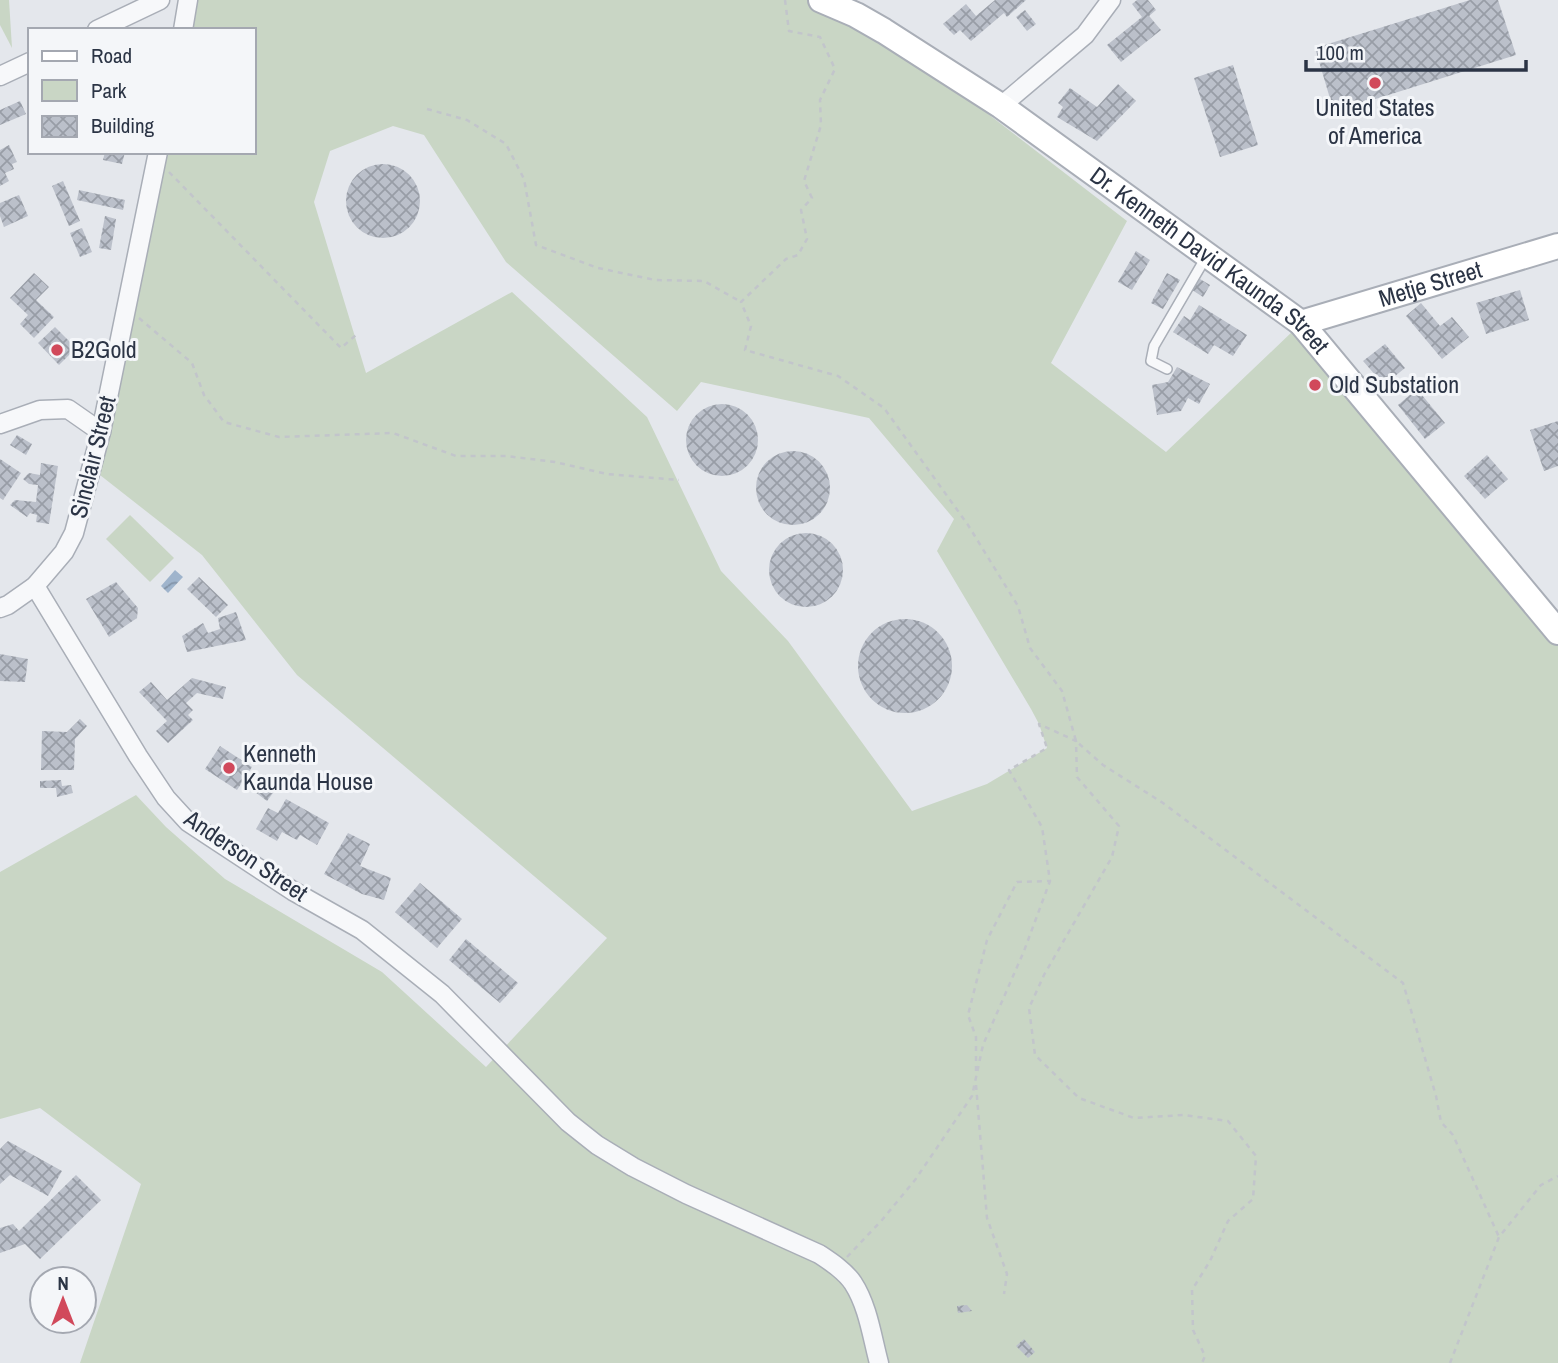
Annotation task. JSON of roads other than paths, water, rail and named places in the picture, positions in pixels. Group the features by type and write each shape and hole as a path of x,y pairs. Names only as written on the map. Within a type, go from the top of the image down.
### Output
{"street":[{"path":"101,28 160,0"},
{"path":"183,28 188,0"},
{"name":"Dr. Kenneth David Kaunda Street","path":"821,0 884,31 1001,106 1301,323 1558,632"},
{"path":"1001,106 1085,35 1111,0"},
{"path":"0,76 28,63"},
{"name":"Sinclair Street","path":"0,608 35,586 64,552 74,533 101,432 157,156"},
{"name":"Metje Street","path":"1301,323 1558,246"},
{"path":"0,424 40,410 68,409 101,432"},
{"name":"Anderson Street","path":"35,586 138,756 166,798 188,822 293,891 362,930 442,994 568,1122 597,1145 633,1167 819,1254 838,1267 853,1283 862,1303 878,1363"}],"lane":[{"path":"1167,369 1152,361 1154,345 1207,256"}],"water":[{"path":"175,570 183,577 168,593 161,586"}],"place":[{"name":"United States of America","path":"1375,83"},
{"name":"B2Gold","path":"57,350"},
{"name":"Old Substation","path":"1315,385"},
{"name":"Kenneth Kaunda House","path":"229,768"}]}
